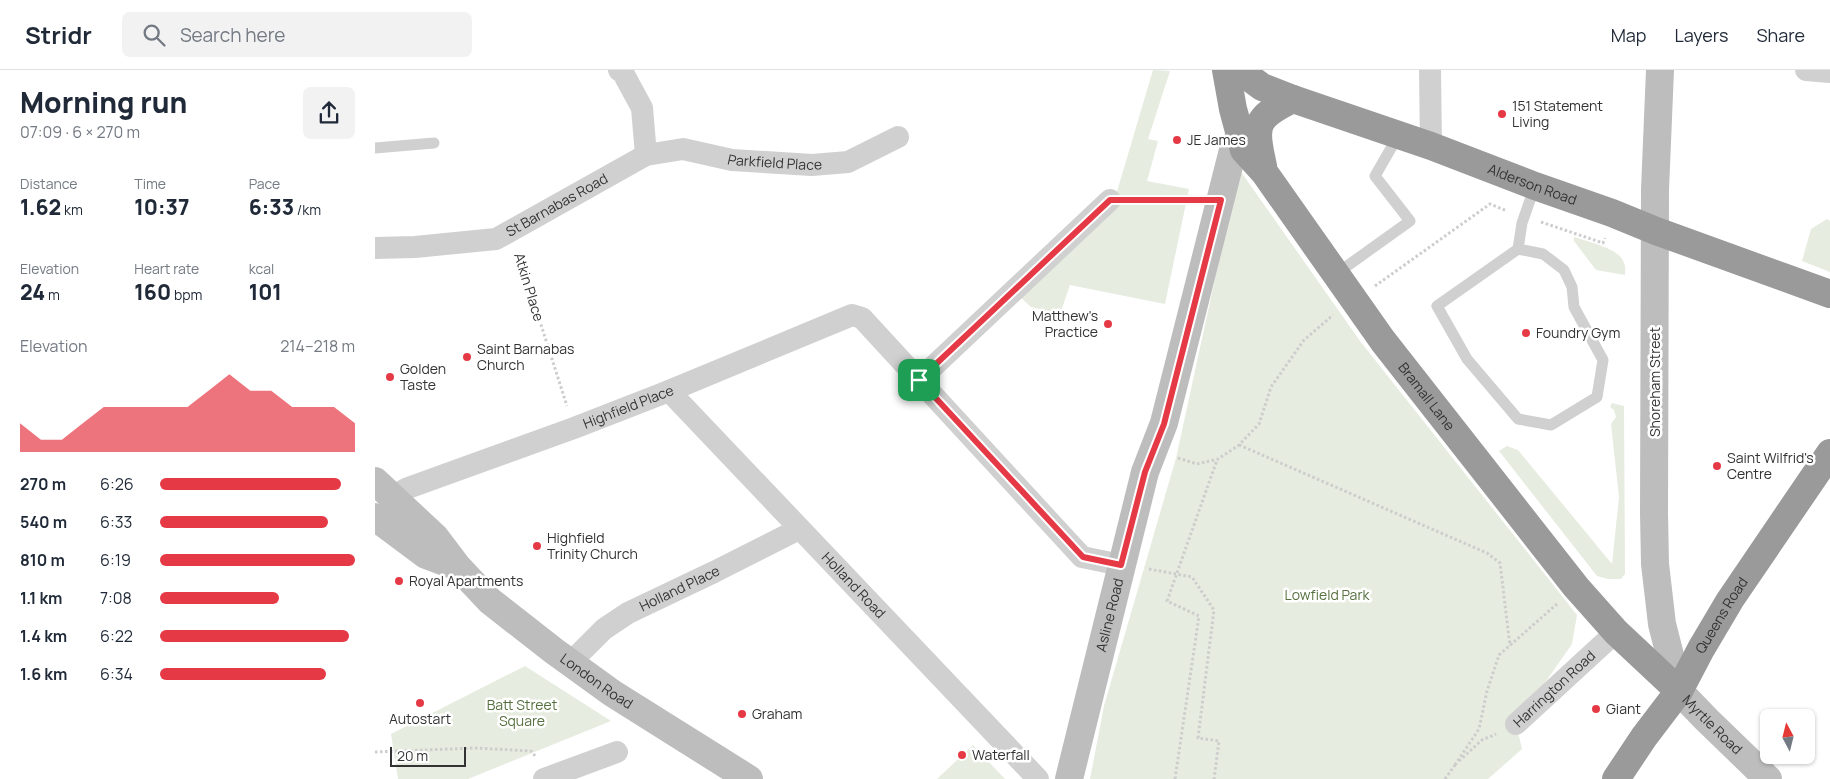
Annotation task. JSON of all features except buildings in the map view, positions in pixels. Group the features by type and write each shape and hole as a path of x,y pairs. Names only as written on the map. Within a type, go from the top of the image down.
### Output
{"highway":[{"path":"1226,70 1233,109 1249,131 1268,112 1293,100"},
{"name":"Alderson Road","path":"1239,70 1262,88 1293,100 1431,146 1830,294"},
{"name":"Bramall Lane","path":"1249,131 1257,133 1265,172 1383,341 1576,586 1616,632 1679,690"},
{"name":"Queens Road","path":"1616,779 1679,690 1730,600 1821,479 1830,453"}],"street":[{"path":"619,70 622,71 641,108 646,155"},
{"path":"1430,70 1431,146"},
{"name":"Shoreham Street","path":"1660,70 1655,190 1655,564 1663,624 1679,690"},
{"path":"1806,70 1830,72"},
{"name":"Asline Road","path":"1069,779 1131,566 1145,472 1164,424 1233,150 1249,131"},
{"name":"Parkfield Place","path":"646,155 683,149 732,160 812,165 848,162 898,137"},
{"name":"St Barnabas Road","path":"375,248 415,247 496,239 646,155"},
{"path":"1110,200 919,380 1083,557 1131,566"},
{"name":"Highfield Place","path":"384,506 408,488 669,392 852,315 862,318 919,380"},
{"name":"Holland Road","path":"669,392 1038,779"},
{"name":"London Road","path":"384,506 435,537 457,566 490,601 570,663 749,779"},
{"name":"Holland Place","path":"570,663 603,629 628,613 714,572 799,528"},
{"name":"Harrington Road","path":"1516,724 1616,632"},
{"name":"Myrtle Road","path":"1679,690 1768,779"},
{"path":"549,777 617,752"}],"lane":[{"path":"1336,274 1410,221 1375,176 1398,136"},
{"path":"375,148 434,142"},
{"path":"1518,249 1543,254 1564,270 1572,287 1573,307 1603,360 1597,397 1551,426 1518,419 1467,359 1437,306 1518,249 1525,217 1535,186"}],"path":[{"path":"1110,200 1221,200"},
{"path":"1176,458 1197,464 1218,459 1239,445 1259,424 1271,387 1304,340 1334,314 1489,204 1603,244 1612,213"},
{"name":"Atkin Place","path":"511,231 573,428"},
{"path":"1239,445 1487,552 1500,563 1510,646"},
{"path":"1175,779 1199,616 1167,601 1218,459"},
{"path":"1131,566 1192,577 1214,610 1198,738 1219,741 1214,779"},
{"path":"1455,765 1479,729 1487,692 1499,656 1576,586"},
{"name":"Harrington Road","path":"1445,779 1455,765 1482,740 1516,724"},
{"path":"375,752 475,748 531,751 549,777"}],"green space":[{"path":"1153,70 1170,71 1148,139 1158,141 1147,181 1189,189 1165,304 1070,285 1060,314 1031,307 1017,294 1113,205"},
{"name":"Lowfield Park","path":"1239,169 1360,341 1577,615 1572,644 1516,724 1522,749 1488,779 1090,779 1104,706 1176,458"},
{"path":"1827,219 1830,221 1830,272 1802,261 1811,229"},
{"path":"1574,237 1603,246 1616,253 1625,265 1625,275 1596,270 1574,241"},
{"path":"1612,403 1624,406 1625,574 1621,579 1608,579 1597,576 1499,451 1507,446 1518,450 1612,564 1619,497 1611,424 1616,417 1614,410 1610,407"},
{"name":"Batt Street Square","path":"525,666 611,721 468,779 398,779 391,734"},
{"path":"973,745 1005,779 937,779"}],"place":[{"name":"151 Statement Living","path":"1502,114"},
{"name":"JE James","path":"1177,140"},
{"name":"Matthew's Practice","path":"1108,324"},
{"name":"Foundry Gym","path":"1526,333"},
{"name":"Saint Barnabas Church","path":"467,357"},
{"name":"Golden Taste","path":"390,377"},
{"name":"Saint Wilfrid's Centre","path":"1717,466"},
{"name":"Highfield Trinity Church","path":"537,546"},
{"name":"Royal Apartments","path":"399,581"},
{"name":"Autostart","path":"420,703"},
{"name":"Giant","path":"1596,709"},
{"name":"Graham","path":"742,714"},
{"name":"Waterfall","path":"962,755"}],"route":[{"path":"1110,200 1221,200 1164,424 1145,472 1121,565 1083,557 919,380 1110,200"}]}
